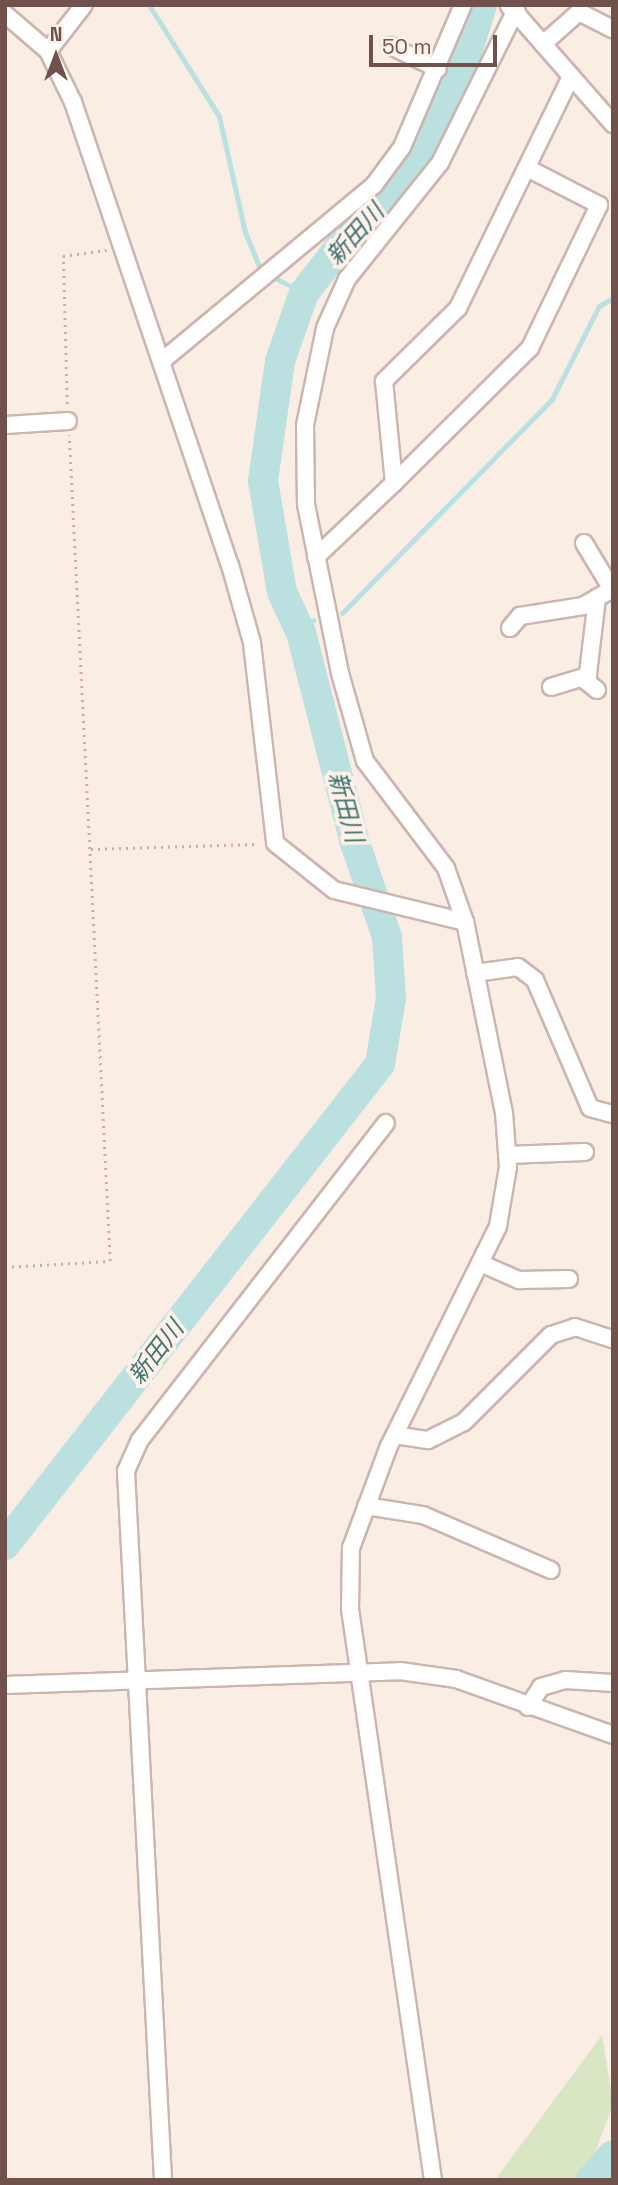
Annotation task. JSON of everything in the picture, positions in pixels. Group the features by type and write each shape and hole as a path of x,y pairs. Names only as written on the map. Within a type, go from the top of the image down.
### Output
{"street":[{"path":"48,51 84,5"},
{"path":"162,361 374,185 402,147 439,69 463,5"},
{"path":"433,2180 358,1671 351,1548 395,1435 498,1226 507,1155 465,922 446,868 365,761 316,556 303,471 324,328 369,246 409,209 440,163 513,8 613,124"},
{"path":"543,44 579,12 613,29"},
{"path":"5,14 48,51 73,102 162,361 252,643 275,843 334,890 465,922"},
{"path":"391,47 439,69"},
{"path":"394,483 384,381 458,309 571,76"},
{"path":"316,556 530,348 599,205 527,168"},
{"path":"5,425 68,421"},
{"path":"551,687 592,683 606,593 584,543"},
{"path":"510,620 606,593"},
{"path":"475,973 517,967 535,980 590,1108 613,1114"},
{"path":"163,2180 126,1471 140,1440 386,1123"},
{"path":"507,1155 585,1152"},
{"path":"480,1263 519,1280 569,1279"},
{"path":"395,1435 428,1440 464,1422 551,1335 575,1327 609,1333"},
{"path":"366,1506 423,1516 525,1550 551,1570"},
{"path":"5,1685 358,1671 456,1679 528,1707 613,1735"},
{"path":"528,1707 541,1687 565,1680 613,1683"}],"path":[{"path":"5,1267 110,1261 68,421 63,256 121,248"},
{"path":"91,849 275,843"}],"green space":[{"path":"602,2035 613,2104 585,2180 495,2180"}],"waterway":[{"path":"149,5 219,116 245,232 261,271 304,293"},
{"name":"新田川","path":"5,1545 380,1064 391,998 387,937 355,843 301,633 282,592 263,481 280,361 304,293 351,232 403,183 461,72 482,5"},
{"path":"342,613 552,399 599,306 613,298"},
{"path":"297,624 314,620"},
{"path":"591,2180 613,2155"}]}
